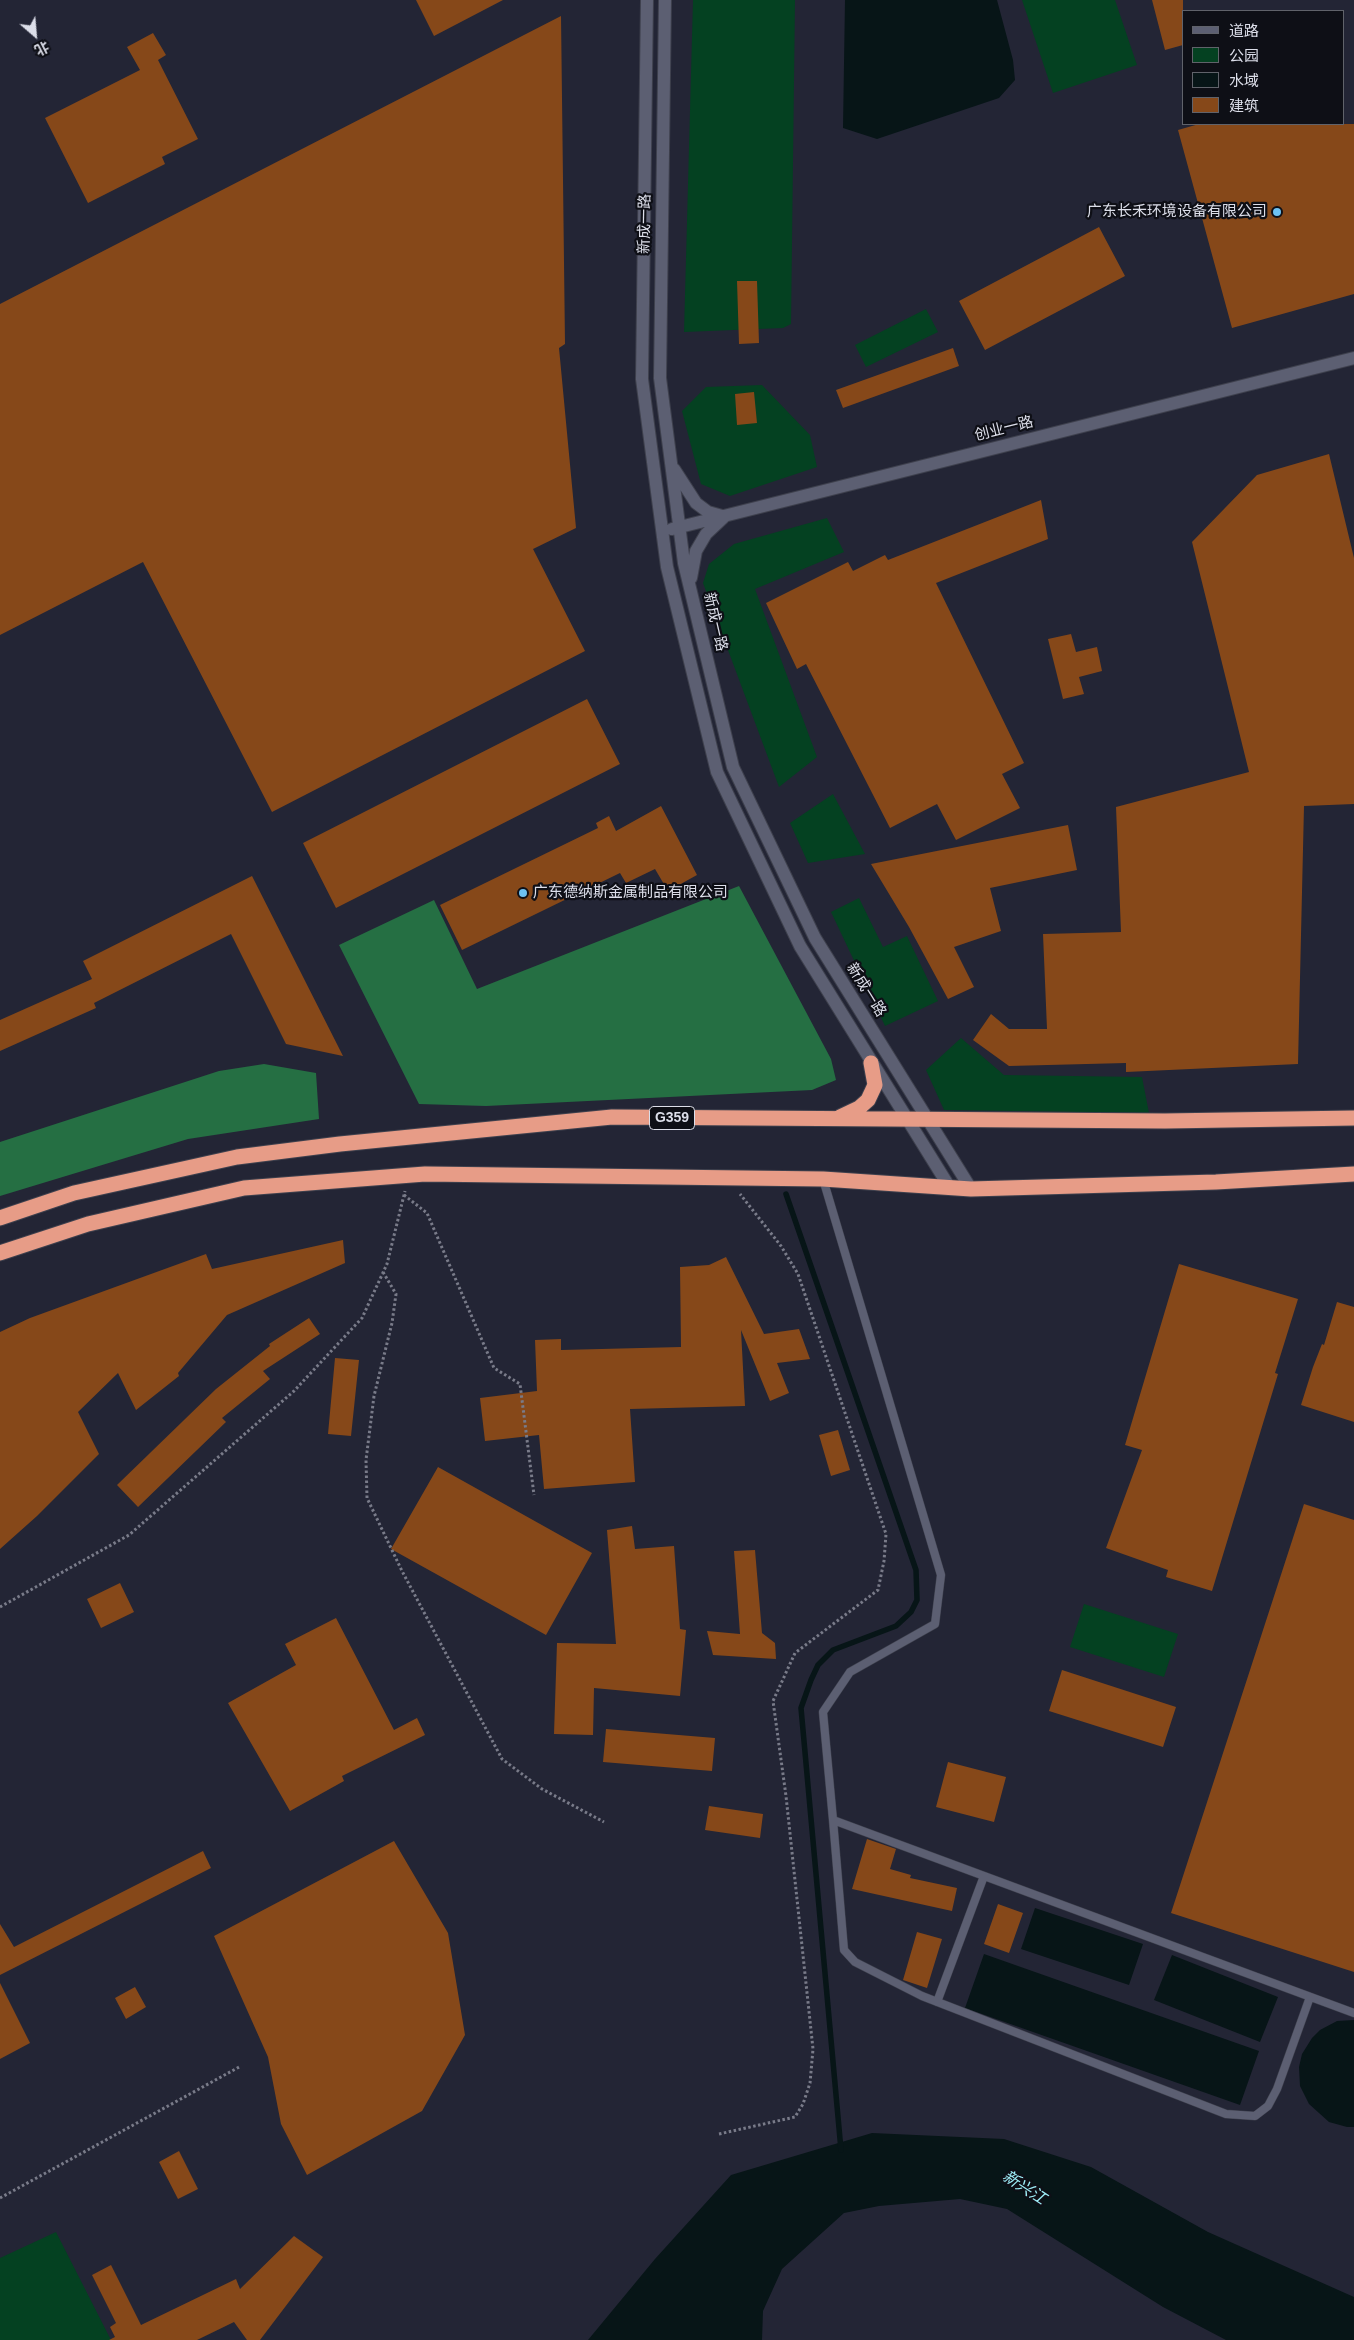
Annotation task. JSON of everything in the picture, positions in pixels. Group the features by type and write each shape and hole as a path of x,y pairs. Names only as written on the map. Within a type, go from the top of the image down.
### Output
{"highway":[{"path":"836,1119 858,1108 868,1100 875,1085 872,1063"},
{"name":"G359","path":"0,1218 74,1193 237,1157 340,1144 612,1117 1165,1121 1354,1118"},
{"path":"0,1253 88,1224 244,1188 424,1174 823,1180 971,1189 1216,1182 1354,1174"}],"street":[{"name":"新成一路","path":"647,0 642,379 667,566 717,772 800,946 950,1188"},
{"name":"新成一路","path":"665,0 660,378 690,588 733,766 815,938 971,1189"},
{"name":"创业一路","path":"662,530 680,528 725,517 1354,358"},
{"path":"671,465 696,503 708,512 725,517"},
{"path":"690,588 691,567 696,551 706,534 725,517"}],"lane":[{"path":"823,1180 941,1575 935,1624 850,1672 823,1712 844,1950 855,1962 937,2002 1226,2114 1255,2116 1268,2106 1277,2089 1310,1997"},
{"path":"832,1820 1354,2014"},
{"path":"937,2002 984,1876"}],"path":[{"path":"0,1607 129,1534 294,1392 362,1318 383,1272 408,1176"},
{"path":"719,2134 795,2117 803,2104 810,2083 813,2048 786,1796 773,1701 795,1654 878,1590 884,1560 886,1534 798,1274 781,1246 728,1178"},
{"path":"404,1195 427,1213 494,1368 520,1384 534,1495"},
{"path":"383,1272 396,1294 392,1322 374,1396 366,1460 367,1498 402,1571 502,1759 542,1789 604,1822"},
{"path":"0,2198 241,2066"}],"green space":[{"path":"693,0 795,0 791,324 783,328 684,332"},
{"path":"1022,0 1115,0 1137,65 1053,93"},
{"path":"926,309 938,332 866,367 855,345"},
{"path":"762,385 810,435 817,467 730,496 701,484 682,411 706,387"},
{"path":"827,518 844,552 755,589 817,757 779,787 703,583 709,564 734,544"},
{"path":"833,794 865,854 808,863 790,823"},
{"path":"739,886 831,1059 836,1080 812,1090 486,1106 419,1104 339,945 434,900 477,989"},
{"path":"859,898 883,947 907,936 938,1001 885,1026 831,912"},
{"path":"961,1038 1004,1075 1142,1077 1149,1113 944,1110 926,1070"},
{"path":"264,1064 316,1073 319,1119 188,1139 0,1196 0,1142 219,1071"},
{"path":"1084,1604 1178,1634 1164,1677 1070,1647"},
{"path":"56,2232 111,2340 0,2340 0,2258"}],"water":[{"path":"845,0 997,0 1013,60 1015,80 999,98 877,139 843,128"},
{"path":"1035,1908 1143,1944 1129,1985 1021,1949"},
{"path":"984,1954 1259,2051 1240,2105 965,2008"},
{"path":"1172,1955 1278,1997 1260,2042 1154,2000"},
{"path":"1354,2020 1354,2127 1347,2127 1329,2122 1309,2104 1300,2086 1299,2067 1302,2054 1312,2038 1320,2030 1337,2021"},
{"name":"新兴江","path":"872,2133 1004,2139 1091,2167 1208,2232 1354,2297 1354,2340 1226,2340 1163,2307 1007,2209 960,2199 879,2206 844,2213 782,2269 763,2311 762,2340 588,2340 655,2259 731,2175"}],"building":[{"path":"416,0 503,0 434,36"},
{"path":"1152,0 1183,0 1182,45 1165,50"},
{"path":"561,16 565,344 559,348 576,528 533,549 585,651 272,812 143,562 0,635 0,304"},
{"path":"153,33 166,55 158,60 198,139 162,157 165,164 88,203 45,118 140,70 127,47"},
{"name":"广东长禾环境设备有限公司","path":"1354,124 1354,294 1232,328 1178,130 1196,125"},
{"path":"1099,227 1125,276 985,350 959,301"},
{"path":"737,281 757,281 759,343 739,344"},
{"path":"953,348 959,366 843,408 836,390"},
{"path":"754,392 757,423 737,425 735,394"},
{"path":"1329,454 1354,558 1354,804 1304,806 1298,1064 1126,1072 1126,1063 1009,1066 973,1040 991,1014 1009,1029 1047,1029 1043,934 1121,932 1116,807 1249,772 1192,542 1257,475"},
{"path":"1041,500 1048,539 936,583 1024,763 1002,774 1020,808 956,840 937,804 890,828 806,664 797,669 766,603 848,562 853,571 885,555 888,560"},
{"path":"1071,634 1076,652 1097,647 1102,671 1079,677 1084,694 1063,699 1048,639"},
{"path":"587,699 620,764 336,908 303,843"},
{"path":"661,806 697,875 668,891 655,869 626,883 620,873 462,950 440,905 598,828 596,823 609,816 616,831"},
{"path":"1068,825 1077,870 990,888 1001,931 954,947 974,987 948,999 909,927 871,864"},
{"path":"252,876 343,1056 286,1044 231,934 94,1003 96,1008 0,1051 0,1020 92,979 83,961"},
{"path":"343,1240 345,1263 227,1315 178,1373 179,1376 136,1410 118,1373 78,1412 99,1454 37,1516 0,1549 0,1332 30,1318 206,1254 212,1269"},
{"path":"726,1257 764,1334 799,1329 810,1359 777,1363 789,1393 770,1401 741,1330 745,1406 630,1409 635,1482 544,1489 539,1435 485,1441 480,1398 537,1391 535,1340 561,1339 561,1350 681,1347 680,1267 709,1265"},
{"path":"1179,1264 1298,1299 1275,1373 1278,1374 1212,1591 1166,1577 1168,1570 1106,1548 1142,1450 1125,1445"},
{"path":"1337,1302 1354,1307 1354,1422 1301,1405 1313,1367 1322,1344 1324,1345"},
{"path":"309,1318 320,1334 263,1371 270,1379 222,1418 226,1422 138,1507 117,1485 216,1389 270,1346 269,1344"},
{"path":"335,1358 359,1360 351,1436 328,1434"},
{"path":"838,1430 850,1470 831,1476 819,1435"},
{"path":"438,1467 592,1553 546,1635 391,1549"},
{"path":"1304,1504 1354,1520 1354,1972 1171,1913"},
{"path":"632,1526 635,1549 674,1546 680,1629 686,1630 680,1696 594,1688 593,1735 554,1734 557,1643 616,1644 607,1530"},
{"path":"755,1550 762,1633 775,1643 776,1659 713,1655 707,1631 740,1634 734,1551"},
{"path":"120,1583 134,1612 101,1628 87,1599"},
{"path":"336,1618 394,1730 417,1718 425,1735 342,1776 344,1781 290,1811 228,1703 296,1665 285,1644"},
{"path":"1062,1670 1176,1707 1163,1747 1049,1711"},
{"path":"606,1729 715,1738 712,1771 603,1762"},
{"path":"948,1762 1006,1777 994,1822 936,1807"},
{"path":"709,1806 763,1814 760,1838 705,1830"},
{"path":"867,1839 896,1849 890,1869 911,1875 910,1878 957,1888 952,1911 852,1889"},
{"path":"394,1841 448,1933 465,2035 422,2111 307,2175 281,2124 268,2057 214,1936"},
{"path":"203,1851 211,1868 0,1975 0,1924 14,1947"},
{"path":"998,1904 1023,1913 1009,1953 984,1944"},
{"path":"917,1932 942,1939 927,1988 903,1980"},
{"path":"0,1983 30,2043 0,2059"},
{"path":"135,1987 146,2007 126,2019 115,1998"},
{"path":"179,2151 198,2189 178,2199 159,2162"},
{"path":"294,2236 323,2257 260,2340 247,2340 234,2322 197,2340 109,2340 115,2337 110,2327 116,2323 92,2275 111,2265 141,2325 236,2279 240,2289"}],"waterway":[{"path":"786,1194 916,1570 917,1600 911,1612 896,1626 833,1650 818,1665 801,1708 841,2150"}],"place":[{"name":"广东长禾环境设备有限公司","path":"1277,212"},
{"name":"广东德纳斯金属制品有限公司","path":"523,893"}]}
